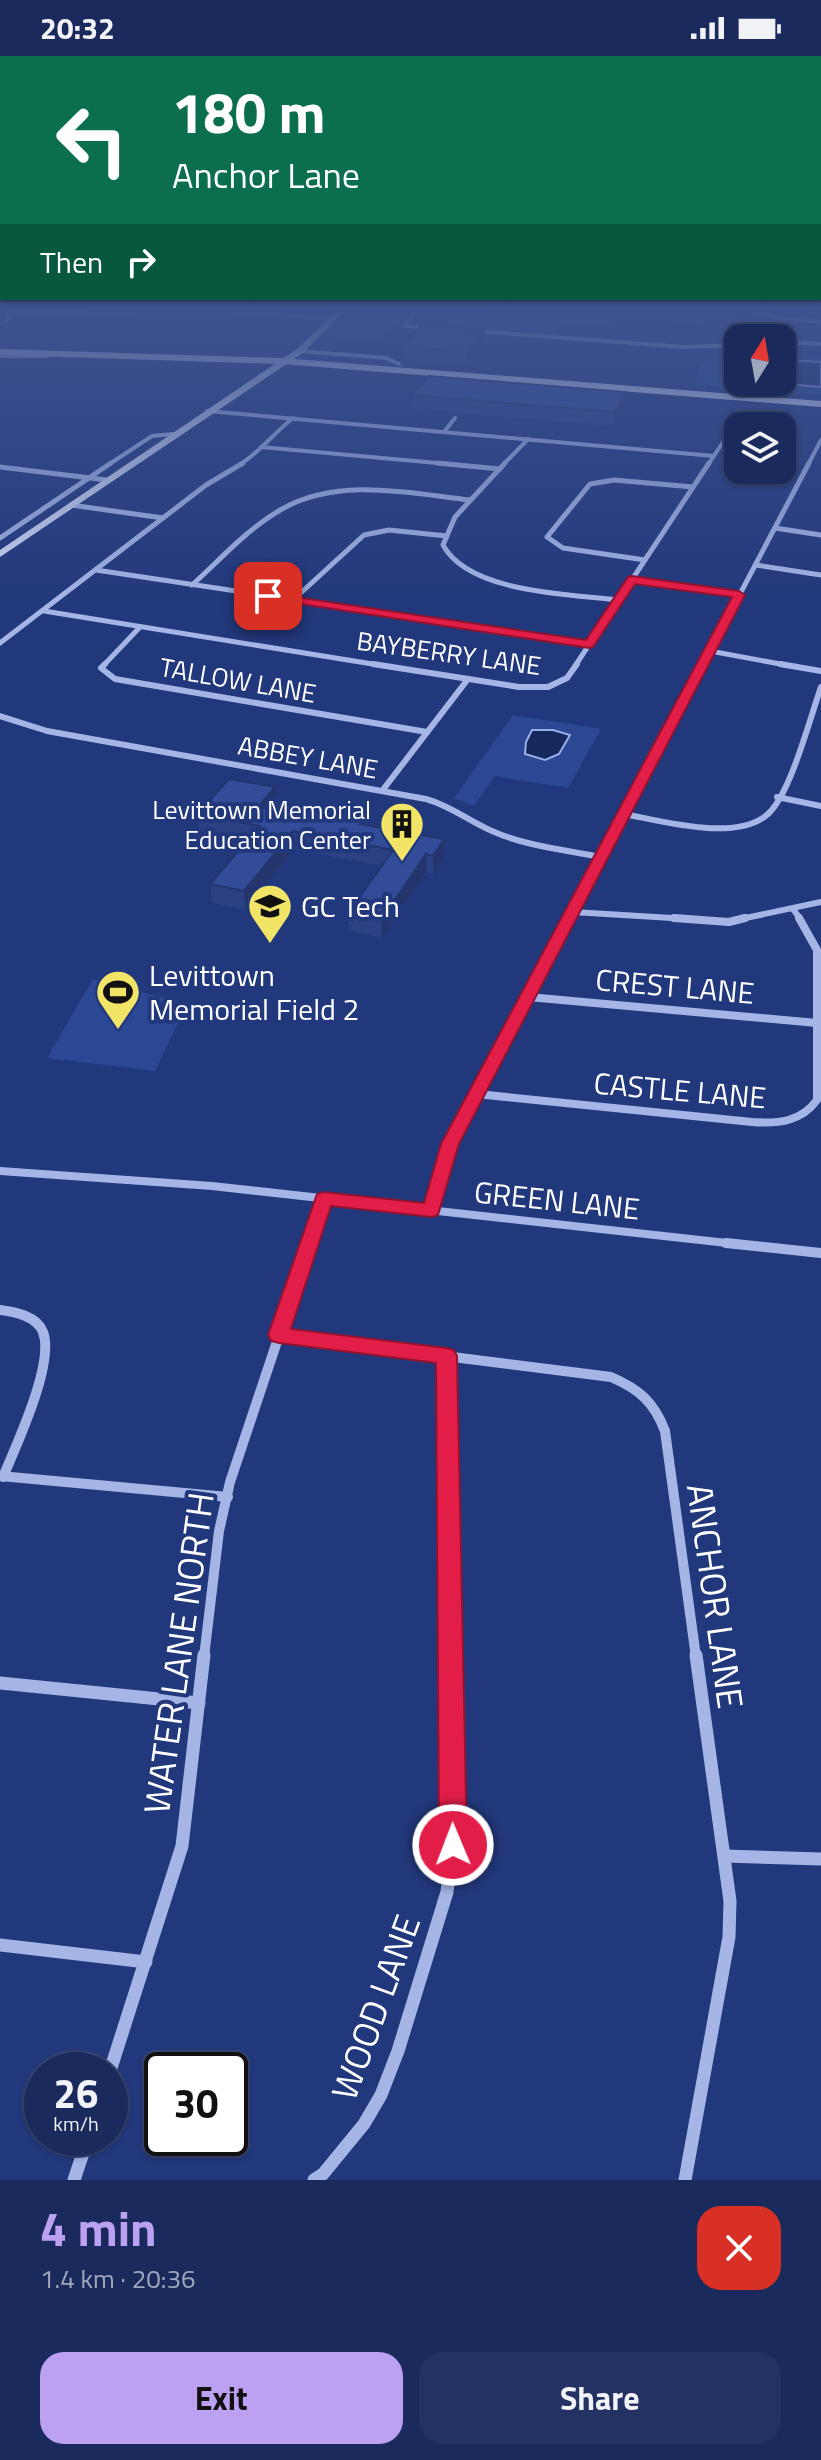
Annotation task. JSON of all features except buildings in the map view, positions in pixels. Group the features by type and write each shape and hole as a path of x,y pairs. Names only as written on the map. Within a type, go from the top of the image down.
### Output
{"main road":[{"path":"0,554 214,406"}],"street":[{"path":"207,411 714,456"},
{"path":"0,643 206,485 253,457 293,418"},
{"path":"444,432 455,418"},
{"path":"0,538 152,436 173,434"},
{"path":"528,439 455,517 443,545 446,556 474,575 514,585 619,600"},
{"path":"432,1210 450,1144 821,440"},
{"name":"BAYBERRY LANE","path":"44,611 519,687 548,687 567,678 723,442"},
{"path":"261,447 500,469"},
{"path":"0,467 107,480"},
{"path":"645,560 563,548 554,545 547,537 590,484 614,480 693,487"},
{"path":"192,585 277,512 307,498 368,491 470,500"},
{"path":"71,505 163,518"},
{"path":"775,528 821,535"},
{"path":"293,600 364,535 389,530 447,536"},
{"path":"756,565 821,575"},
{"path":"96,570 589,644"},
{"path":"632,580 739,595"},
{"name":"TALLOW LANE","path":"140,627 101,668 105,674 115,679 427,732"},
{"path":"710,651 821,671"},
{"path":"382,791 468,679"},
{"path":"624,814 698,827 728,827 763,817 771,811 821,687"},
{"name":"ABBEY LANE","path":"0,716 47,731 448,805 511,838 601,857"},
{"path":"777,797 821,806"},
{"path":"573,912 707,923 744,920 821,902"},
{"name":"CASTLE LANE","path":"477,1094 752,1122 786,1122 804,1115 817,1100 817,950 793,909"},
{"name":"CREST LANE","path":"528,997 817,1023"},
{"name":"GREEN LANE","path":"0,1171 212,1186 821,1253"},
{"name":"WATER LANE NORTH","path":"116,2052 182,1846 219,1531 230,1482 324,1199"},
{"path":"0,1310 27,1317 38,1325 44,1333 48,1349 36,1390 2,1476 228,1497"},
{"name":"ANCHOR LANE","path":"279,1335 611,1377 637,1388 656,1407 665,1431 725,1856 729,1937 685,2180"},
{"name":"WOOD LANE","path":"314,2180 323,2174 364,2124 381,2095 398,2051 447,1892 453,1845 447,1356"},
{"path":"0,1683 199,1703"},
{"path":"725,1856 821,1859"},
{"path":"0,1945 146,1962"},
{"path":"74,2180 82,2156"}],"shaded area":[{"path":"513,715 601,729 568,788 495,776 474,806 454,798"},
{"path":"532,730 553,730 570,735 559,754 545,760 525,754"},
{"name":"Levittown Memorial Field 2","path":"93,979 187,1004 155,1071 47,1058"}],"place":[{"name":"Levittown Memorial Education Center","path":"402,863"},
{"name":"GC Tech","path":"270,945"},
{"name":"Levittown Memorial Field 2","path":"118,1031"}],"route":[{"path":"268,596 589,644 632,580 739,595 450,1144 432,1210 324,1199 279,1335 447,1356 453,1845"}]}
